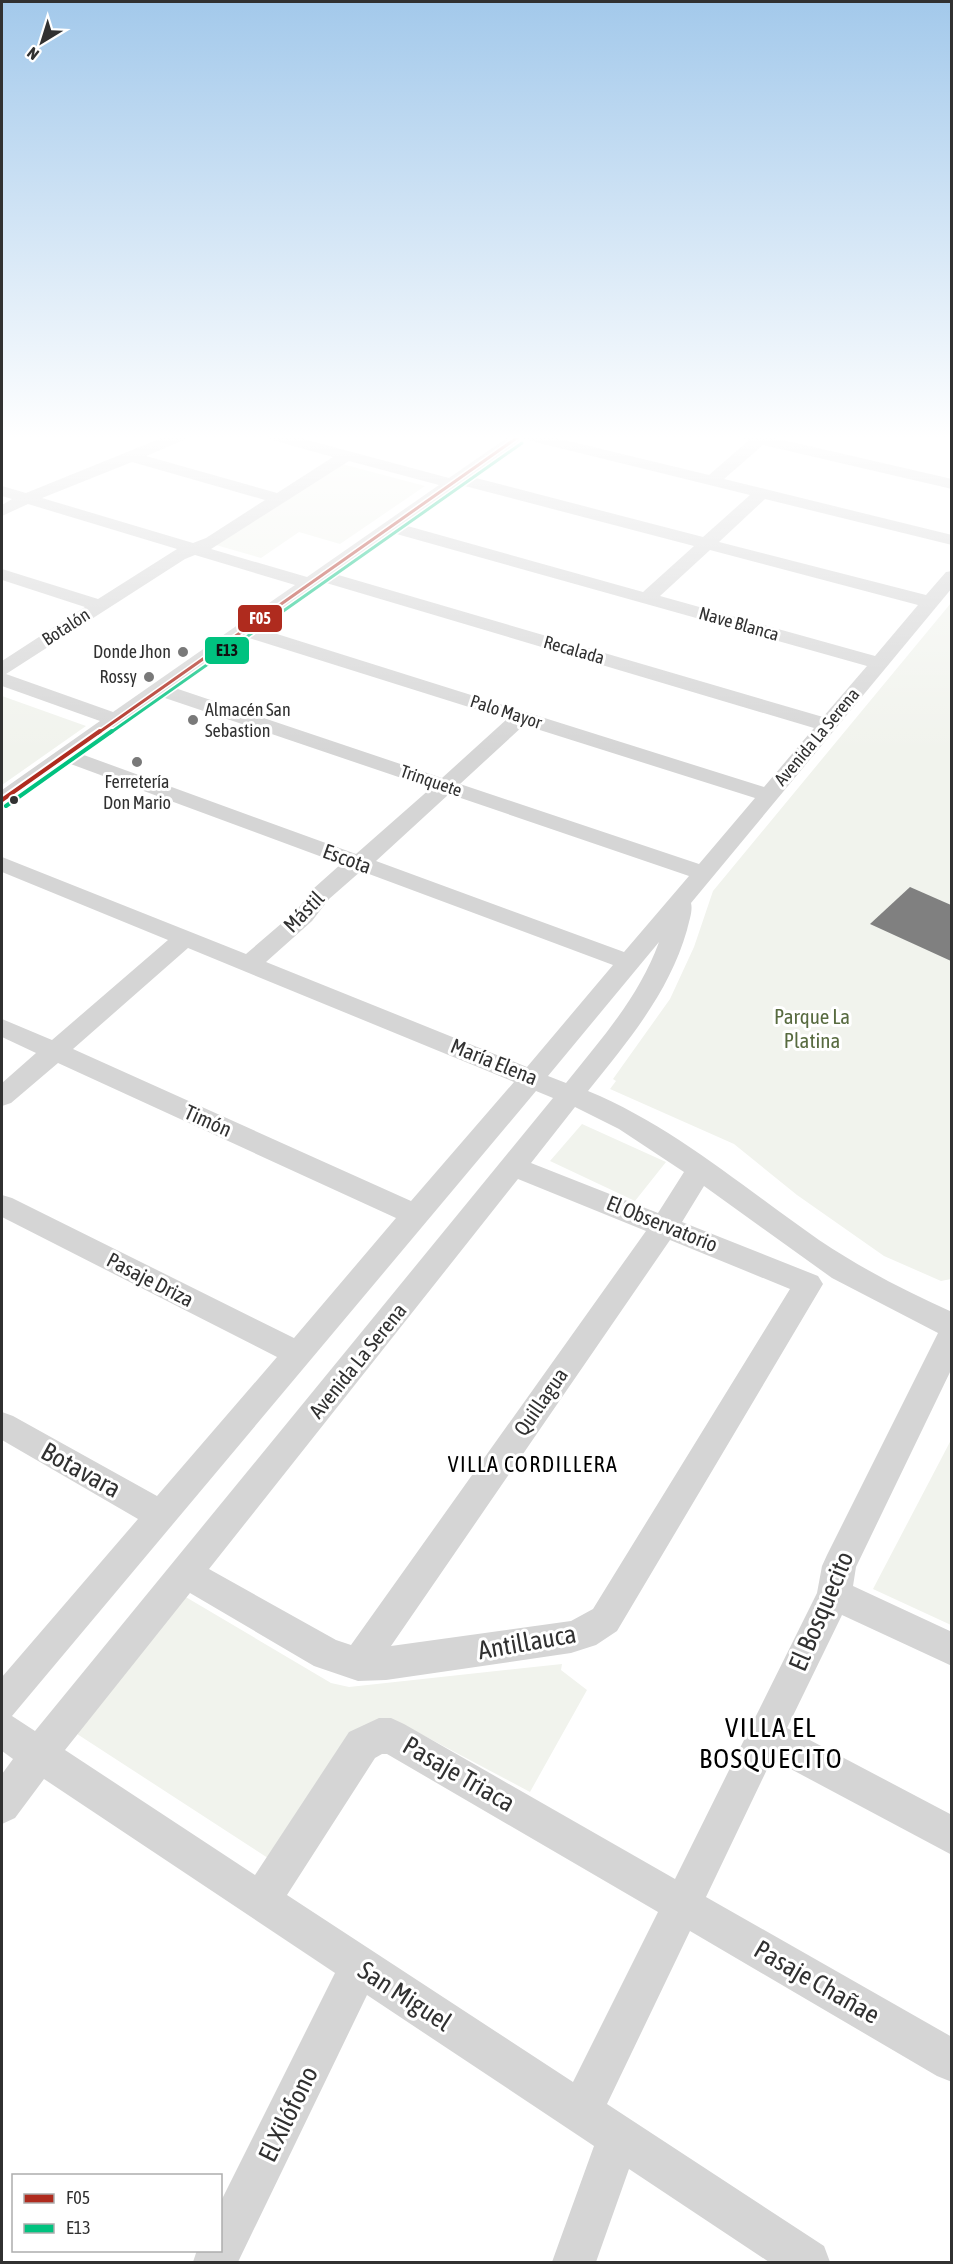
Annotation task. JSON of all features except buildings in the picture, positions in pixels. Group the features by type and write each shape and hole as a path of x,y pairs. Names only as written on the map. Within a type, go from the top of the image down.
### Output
{"street":[{"name":"Recalada","path":"173,543 316,580 827,725"},
{"name":"Botalón","path":"4,668 178,555 210,543"},
{"path":"2,800 369,543"},
{"name":"Nave Blanca","path":"447,543 879,663"},
{"path":"702,543 930,602"},
{"path":"647,598 707,544"},
{"path":"2,574 100,606"},
{"name":"Avenida La Serena","path":"2,1703 532,1078 951,576"},
{"name":"Palo Mayor","path":"244,630 768,795"},
{"path":"4,668 116,720"},
{"name":"Trinquete","path":"159,689 703,873"},
{"name":"Mástil","path":"249,964 304,916 321,894 521,717"},
{"name":"Escota","path":"65,755 629,962"},
{"name":"María Elena","path":"2,864 573,1095 632,1124 701,1168 809,1248 850,1274 951,1326"},
{"name":"Avenida La Serena","path":"2,1805 39,1754 515,1167 637,1012 656,980 672,940 682,898"},
{"path":"2,1096 185,938"},
{"name":"Timón","path":"2,1027 415,1215"},
{"name":"El Observatorio","path":"515,1167 808,1284"},
{"name":"Quillagua","path":"358,1664 665,1225 701,1168"},
{"name":"Pasaje Driza","path":"2,1205 298,1354"},
{"name":"Antillauca","path":"186,1573 327,1654 358,1664 386,1664 584,1634 604,1620 808,1284"},
{"name":"El Bosquecito","path":"581,2112 834,1594 839,1566 951,1336"},
{"name":"Botavara","path":"2,1425 161,1515"},
{"path":"834,1594 951,1650"},
{"name":"San Miguel","path":"2,1730 808,2262"},
{"name":"Pasaje Triaca","path":"261,1900 362,1745 379,1736 391,1736 683,1903"},
{"path":"765,1736 951,1836"},
{"name":"Pasaje Chañae","path":"683,1903 951,2061"},
{"name":"El Xilófono","path":"222,2248 360,1966"},
{"path":"574,2262 619,2137"}],"green space":[{"path":"220,543 283,543 261,558 216,545"},
{"name":"Parque La Platina","path":"951,603 951,1279 941,1281 884,1256 797,1195 734,1144 610,1089 616,1081 613,1079 670,999 694,947 713,891"},
{"path":"2,696 86,726 2,785"},
{"path":"582,1124 666,1162 635,1201 550,1161"},
{"path":"951,1440 951,1625 873,1589"},
{"path":"184,1596 331,1683 349,1687 562,1664 561,1670 587,1690 530,1792 404,1725 271,1860 74,1732"}],"transit line":[{"name":"F05","path":"2,800 368,543"},
{"name":"E13","path":"6,806 380,543"}],"place":[{"name":"Donde Jhon","path":"183,652"},
{"name":"Rossy","path":"149,677"},
{"name":"Almacén San Sebastion","path":"193,720"},
{"name":"Ferretería Don Mario","path":"137,762"}],"district":[{"name":"VILLA CORDILLERA","path":"533,1464"},
{"name":"VILLA EL BOSQUECITO","path":"771,1744"}]}
